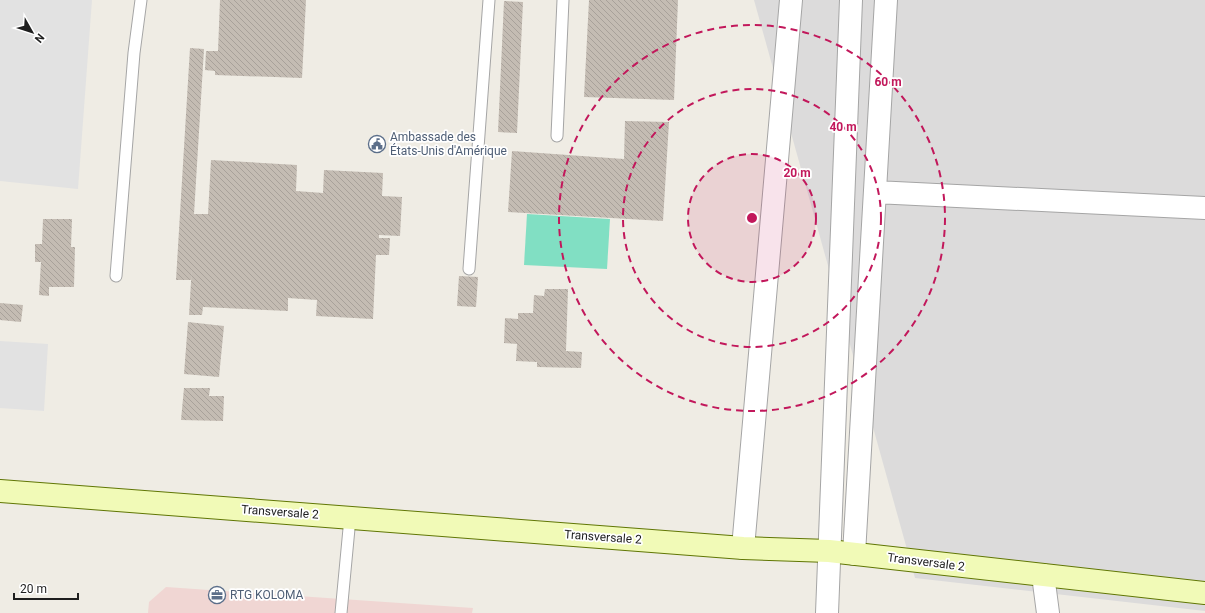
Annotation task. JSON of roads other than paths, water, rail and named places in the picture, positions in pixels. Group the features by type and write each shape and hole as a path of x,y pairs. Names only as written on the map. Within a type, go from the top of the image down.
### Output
{"main road":[{"name":"Transversale 2","path":"0,491 744,548 829,550 1043,576 1205,593"}],"street":[{"path":"744,548 792,0"},
{"path":"827,613 850,0"},
{"path":"854,554 886,0"},
{"path":"875,192 1205,208"},
{"path":"1043,576 1048,613"}],"lane":[{"path":"116,276 134,53 141,0"},
{"path":"469,269 489,0"},
{"path":"557,136 563,0"},
{"path":"341,613 350,518"}],"place":[{"name":"Ambassade des États-Unis d'Amérique","path":"377,144"},
{"name":"RTG KOLOMA","path":"217,595"}]}
